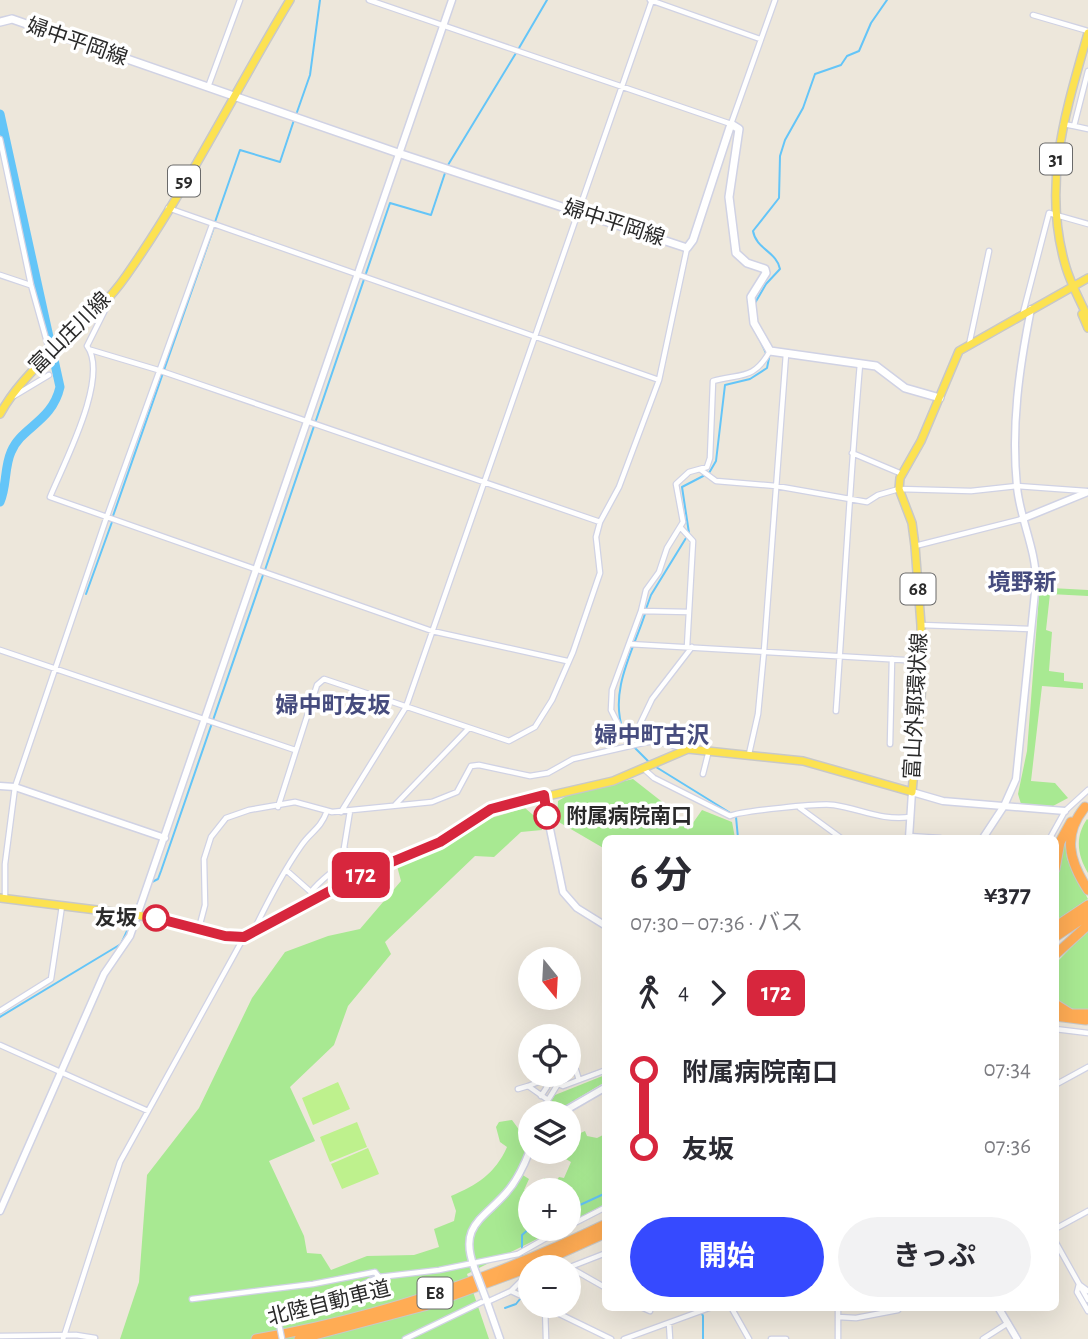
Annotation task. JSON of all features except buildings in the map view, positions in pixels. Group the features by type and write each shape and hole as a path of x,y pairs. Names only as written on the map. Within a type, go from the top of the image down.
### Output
{"highway":[{"path":"1059,852 1063,835 1087,808"},
{"path":"1087,808 1074,842 1077,860 1088,881"},
{"path":"1087,808 1073,825 1069,846 1075,869 1088,890"},
{"path":"1059,924 1088,905"},
{"path":"1059,934 1088,915"},
{"path":"1059,951 1088,925"},
{"path":"1059,1006 1072,1014 1088,1014"},
{"path":"1059,1016 1088,1019"},
{"name":"北陸自動車道","path":"256,1339 348,1319 455,1287 524,1261 602,1226"},
{"name":"北陸自動車道","path":"557,1255 602,1235"},
{"name":"北陸自動車道","path":"299,1339 412,1310 518,1271"}],"main road":[{"name":"富山庄川線","path":"0,414 9,399 50,354 82,327 117,288 168,208 290,0"},
{"name":"婦中平岡線","path":"0,22 12,19 233,94 401,155 687,248 693,240 732,124"},
{"name":"31","path":"1073,287 1065,264 1055,213 1054,179 1063,124 1088,32"},
{"path":"732,124 739,129 729,197 736,253 747,263 765,269 766,273 751,297 754,323 770,351 876,366 905,388 940,398"},
{"path":"899,489 902,474 921,441 959,351 1088,278"},
{"path":"1073,287 1088,318"},
{"path":"1073,287 1088,328"},
{"name":"富山外郭環状線","path":"244,937 354,879 440,842 491,809 613,781 688,749 709,749 803,761 912,792 918,745 921,625 912,523 899,489"},
{"path":"3,898 137,915 244,937"}],"street":[{"path":"208,87 240,0"},
{"path":"369,0 732,124 775,0"},
{"path":"0,1211 104,974 126,946 309,423 452,0"},
{"path":"341,812 406,707 651,0 760,39"},
{"path":"1034,15 1088,32"},
{"path":"1073,126 1088,71"},
{"path":"1063,124 1088,129"},
{"path":"0,139 31,285 50,354"},
{"path":"168,208 659,380"},
{"path":"1023,313 1049,212 1088,224"},
{"path":"3,898 16,787 106,519 212,225"},
{"path":"278,807 317,685 324,679 365,690 406,707 509,741 534,727 552,700 567,660 573,652 600,573 596,537 600,522 619,487 659,380 687,248"},
{"path":"969,345 989,251"},
{"path":"0,275 31,285"},
{"path":"117,288 88,346 91,350 92,377 83,422 50,497 106,519 432,631 567,660"},
{"path":"985,835 1013,790 1019,764 1036,569 1022,519 1017,486 1014,404 1031,309"},
{"path":"91,350 158,370 600,522"},
{"path":"629,746 617,724 611,702 617,671 641,611 646,590 659,572 667,548 681,528 683,511 676,484 689,472 706,467 712,449 710,407 713,381 743,377 751,373 770,351"},
{"path":"749,754 758,714 765,651 786,355"},
{"path":"836,711 847,575 848,497 860,363"},
{"path":"9,399 49,375"},
{"path":"852,453 902,474"},
{"path":"701,470 716,481 776,486 867,502 878,495 899,489 971,491 1017,486 1088,492"},
{"path":"915,546 1022,519 1088,492"},
{"path":"629,746 652,699 689,647 694,541 681,528"},
{"path":"641,611 689,612"},
{"path":"921,625 1030,629"},
{"path":"629,644 921,661"},
{"path":"0,650 295,750"},
{"path":"890,744 892,659"},
{"path":"394,806 469,727"},
{"path":"199,929 205,905 204,859 211,837 226,818 240,812 295,802 341,812 394,806 447,798 457,792 471,766 479,765 530,776 548,773 573,759 654,741 688,749"},
{"path":"703,774 709,749"},
{"path":"644,769 654,778 730,816 737,813 830,804 870,816 910,817"},
{"path":"0,786 16,787 164,838"},
{"path":"1052,835 1065,811 1088,790"},
{"path":"909,835 912,792 943,801 1065,811"},
{"path":"544,795 563,892 577,908 602,924"},
{"path":"800,808 837,835"},
{"path":"252,934 268,898 285,870 303,843 321,826 327,811"},
{"path":"350,811 344,848 353,859 354,879"},
{"path":"311,892 321,880 339,868 349,855"},
{"path":"285,870 311,892 316,900"},
{"path":"0,1011 51,979 63,905"},
{"path":"63,1338 120,1162 244,937"},
{"path":"1059,1029 1088,1033"},
{"path":"0,1045 148,1111"},
{"path":"1059,1083 1088,1067"},
{"path":"581,1079 602,1071"},
{"path":"519,1089 525,1087"},
{"path":"529,1087 548,1100 556,1087"},
{"path":"541,1096 547,1087"},
{"path":"581,1101 602,1089"},
{"path":"500,1339 473,1265 468,1242 475,1224 515,1182 523,1164"},
{"path":"581,1220 602,1209"},
{"path":"1059,1228 1088,1211"},
{"path":"271,1315 347,1292 379,1277 473,1265 527,1251 543,1241"},
{"path":"1059,1248 1088,1300"},
{"path":"581,1263 602,1255"},
{"path":"192,1299 313,1284 375,1272 379,1277"},
{"path":"581,1274 602,1286"},
{"path":"405,1339 486,1300 511,1291 518,1284"},
{"path":"1079,1284 1088,1291"},
{"path":"1079,1284 1077,1292 1088,1311"},
{"path":"511,1291 518,1294"},
{"path":"624,1339 697,1311"},
{"path":"734,1311 749,1339"},
{"path":"838,1311 838,1339"},
{"path":"838,1317 856,1318 893,1311"},
{"path":"1000,1311 1017,1339"},
{"path":"277,1314 282,1339"},
{"path":"545,1318 546,1339"},
{"path":"568,1318 611,1339"},
{"path":"669,1323 670,1339"},
{"path":"983,1339 1008,1323"},
{"path":"0,1336 95,1338"},
{"path":"771,1339 786,1339"}],"green space":[{"path":"1051,588 1088,590 1088,596 1050,594 1046,630 1052,632 1049,671 1064,673 1064,681 1083,683 1083,689 1042,686 1031,781 1055,783 1068,798 1053,806 1021,804 1018,794 1027,751 1039,596"},
{"path":"633,779 675,812 688,830 702,810 732,822 734,835 602,835 602,847 557,821 558,801 570,794"},
{"path":"525,808 539,820 542,830 521,832 494,857 475,856 385,942 391,954 348,1006 334,1045 290,1087 315,1141 269,1161 304,1236 307,1253 321,1254 331,1270 367,1256 414,1255 439,1247 434,1229 454,1221 456,1211 451,1196 477,1183 497,1164 507,1147 500,1142 496,1127 499,1122 512,1120 518,1128 518,1164 521,1164 518,1172 527,1178 518,1178 518,1241 533,1241 467,1274 489,1339 120,1339 139,1282 147,1175 199,1108 252,998 285,952 328,936 360,929 401,881 397,866 449,844 491,818"},
{"path":"1088,820 1088,873 1079,846"},
{"path":"1065,840 1067,859 1088,899 1059,918 1059,869"},
{"path":"1088,930 1088,1010 1066,1007 1059,1002 1059,960"},
{"path":"602,1076 602,1084 573,1101 551,1101 555,1095 581,1087 581,1085"},
{"path":"338,1082 350,1109 313,1125 302,1098"},
{"path":"357,1122 367,1147 330,1162 320,1137"},
{"path":"585,1131 587,1136 597,1138 602,1136 602,1206 581,1217 581,1178 564,1178 570,1164 581,1164 581,1133"},
{"path":"368,1148 379,1174 342,1189 331,1164"}],"waterway":[{"path":"296,115 310,75 320,0"},
{"path":"519,48 547,0"},
{"path":"755,303 766,284 780,269 775,258 758,242 753,231 779,198 780,156 785,140 803,108 815,74 841,65 847,56 859,51 871,23 887,0"},
{"path":"448,165 516,53"},
{"path":"0,114 60,387 56,399 44,416 22,436 11,452 0,502"},
{"path":"215,222 240,150 280,162 294,120"},
{"path":"265,570 390,203 431,215 446,170"},
{"path":"113,516 214,227"},
{"path":"758,336 766,353"},
{"path":"689,533 682,487 709,473 716,461 725,385 750,379 767,368 769,358"},
{"path":"86,594 112,522"},
{"path":"646,609 651,595 686,538"},
{"path":"150,883 158,879 161,871 263,575"},
{"path":"623,730 619,715 621,686 645,614"},
{"path":"633,746 649,762"},
{"path":"656,767 732,814"},
{"path":"736,817 738,835"},
{"path":"134,912 146,886"},
{"path":"0,1017 121,944 133,918"},
{"path":"581,1204 602,1195"},
{"path":"522,1241 522,1255"},
{"path":"505,1308 518,1302"},
{"path":"701,1311 703,1339"}],"bus line":[{"name":"172","path":"156,918 225,936 250,936 358,876 440,842 491,809 544,795 547,816"}],"place":[{"name":"附属病院南口","path":"547,816"},
{"name":"友坂","path":"156,918"}],"district":[{"name":"境野新","path":"1022,583"},
{"name":"婦中町友坂","path":"333,706"},
{"name":"婦中町古沢","path":"652,736"}]}
